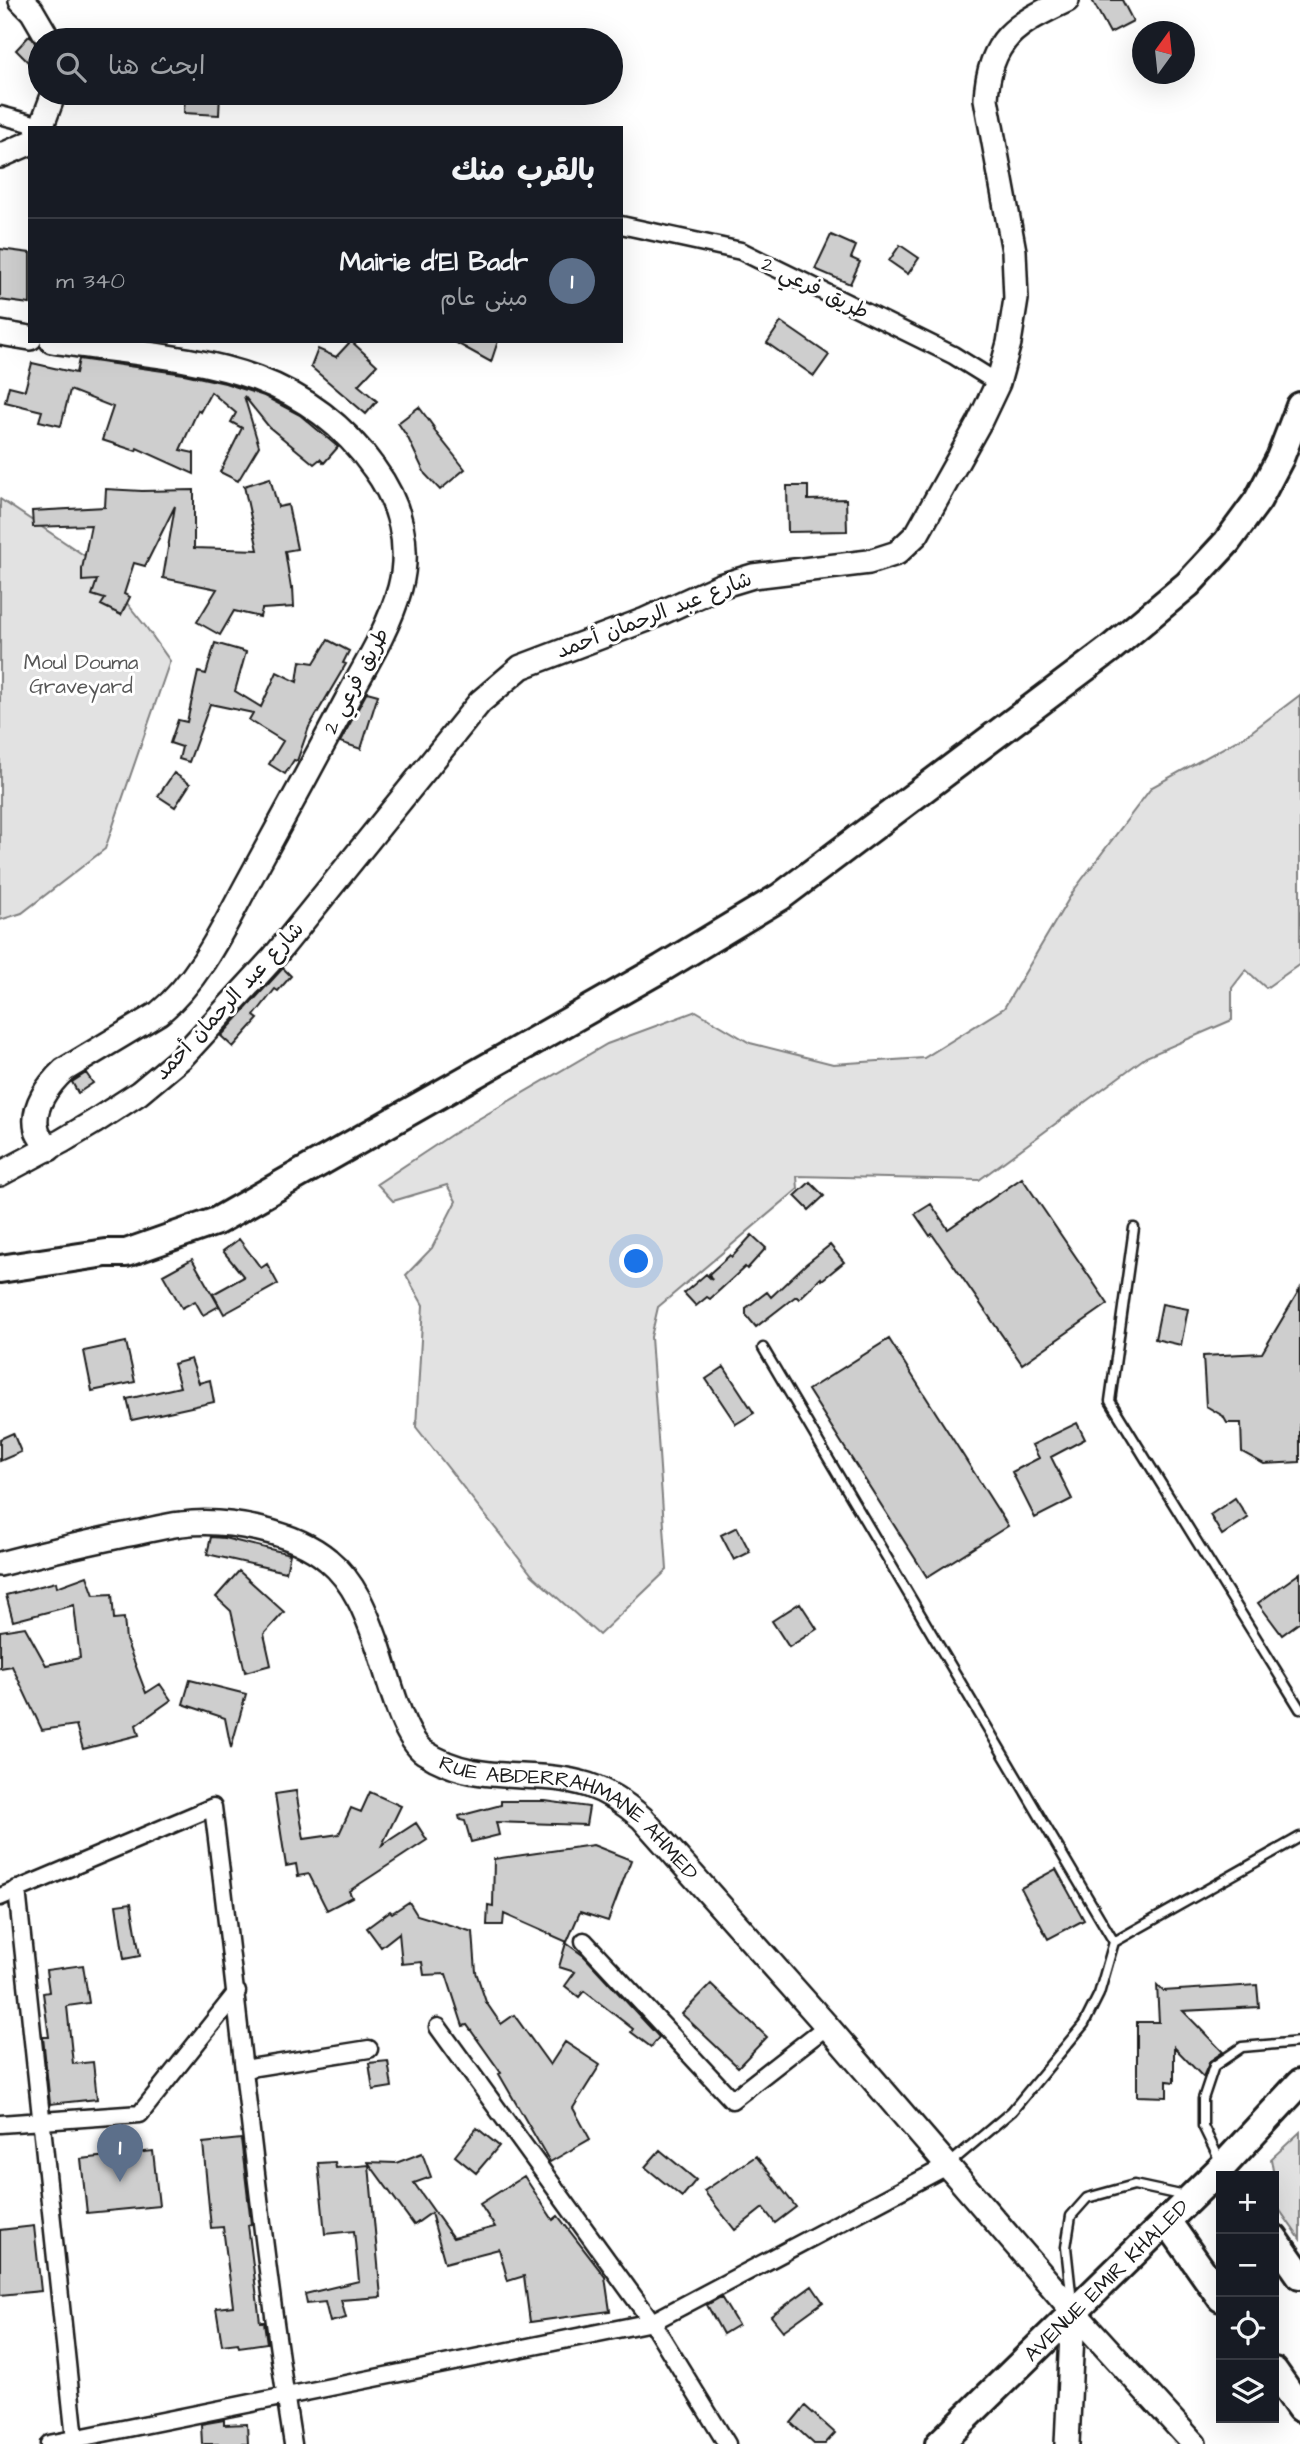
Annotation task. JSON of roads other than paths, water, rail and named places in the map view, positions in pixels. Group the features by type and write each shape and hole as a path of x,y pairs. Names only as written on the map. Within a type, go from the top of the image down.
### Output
{"main road":[{"path":"21,0 32,11 42,28"},
{"name":"شارع عبد الرحمان أحمد","path":"0,1174 49,1149 139,1093 181,1058 274,957 448,740 495,687 521,667 645,620 720,586 753,576 869,562 897,553 917,534 979,423 998,383 1009,343 1016,299 1014,251 986,99 993,57 1004,39 1025,22 1067,0"},
{"path":"42,126 50,105"},
{"path":"0,156 28,144"},
{"path":"0,333 28,338"},
{"name":"طريق فرعي 2","path":"49,1149 37,1131 37,1118 45,1091 52,1081 64,1070 173,1002 224,927 376,647 400,588 404,550 396,504 368,458 318,410 285,389 218,365 66,343"},
{"path":"0,1287 92,1273 107,1268 126,1253 217,1221 638,982 780,897 1099,657 1188,584 1227,542 1258,499 1280,458 1300,406"},
{"path":"0,1269 106,1253 126,1253"},
{"name":"RUE ABDERRAHMANE AHMED","path":"0,1564 181,1524 208,1523 244,1527 284,1537 308,1547 328,1560 358,1597 369,1620 408,1734 421,1750 463,1771 588,1785 620,1799 661,1838 1073,2311 1194,2444"},
{"name":"AVENUE EMIR KHALED","path":"1226,2171 1300,2083"},
{"name":"AVENUE EMIR KHALED","path":"939,2444 1191,2197 1216,2178"},
{"path":"1167,2221 1220,2297"},
{"path":"1279,2245 1300,2275"},
{"path":"1067,2444 1073,2311"},
{"path":"1279,2378 1300,2408"}],"street":[{"path":"0,116 30,122 33,126"},
{"name":"طريق فرعي 2","path":"623,225 741,251 953,355 998,383"},
{"path":"0,1897 213,1807 293,2444"},
{"path":"17,1889 75,2439"},
{"path":"584,1941 732,2100 827,2026"},
{"path":"0,2124 140,2113 237,1992"},
{"path":"438,2027 652,2322 727,2444"},
{"path":"244,2069 369,2049"},
{"path":"49,2444 652,2322 947,2166"}],"lane":[{"path":"1134,1228 1110,1401 1300,1709"},
{"path":"763,1348 1114,1942"},
{"path":"947,2166 1012,2111 1084,2024 1100,1994 1114,1942 1300,1837"},
{"path":"1226,2171 1203,2126 1203,2099 1214,2066 1242,2047 1300,2042"},
{"path":"1073,2311 1066,2247 1071,2216 1087,2198 1134,2185 1191,2197"}],"place":[{"name":"Mairie d'El Badr","path":"120,2182"}],"park label":[{"name":"Moul Douma Graveyard","path":"81,674"}]}
